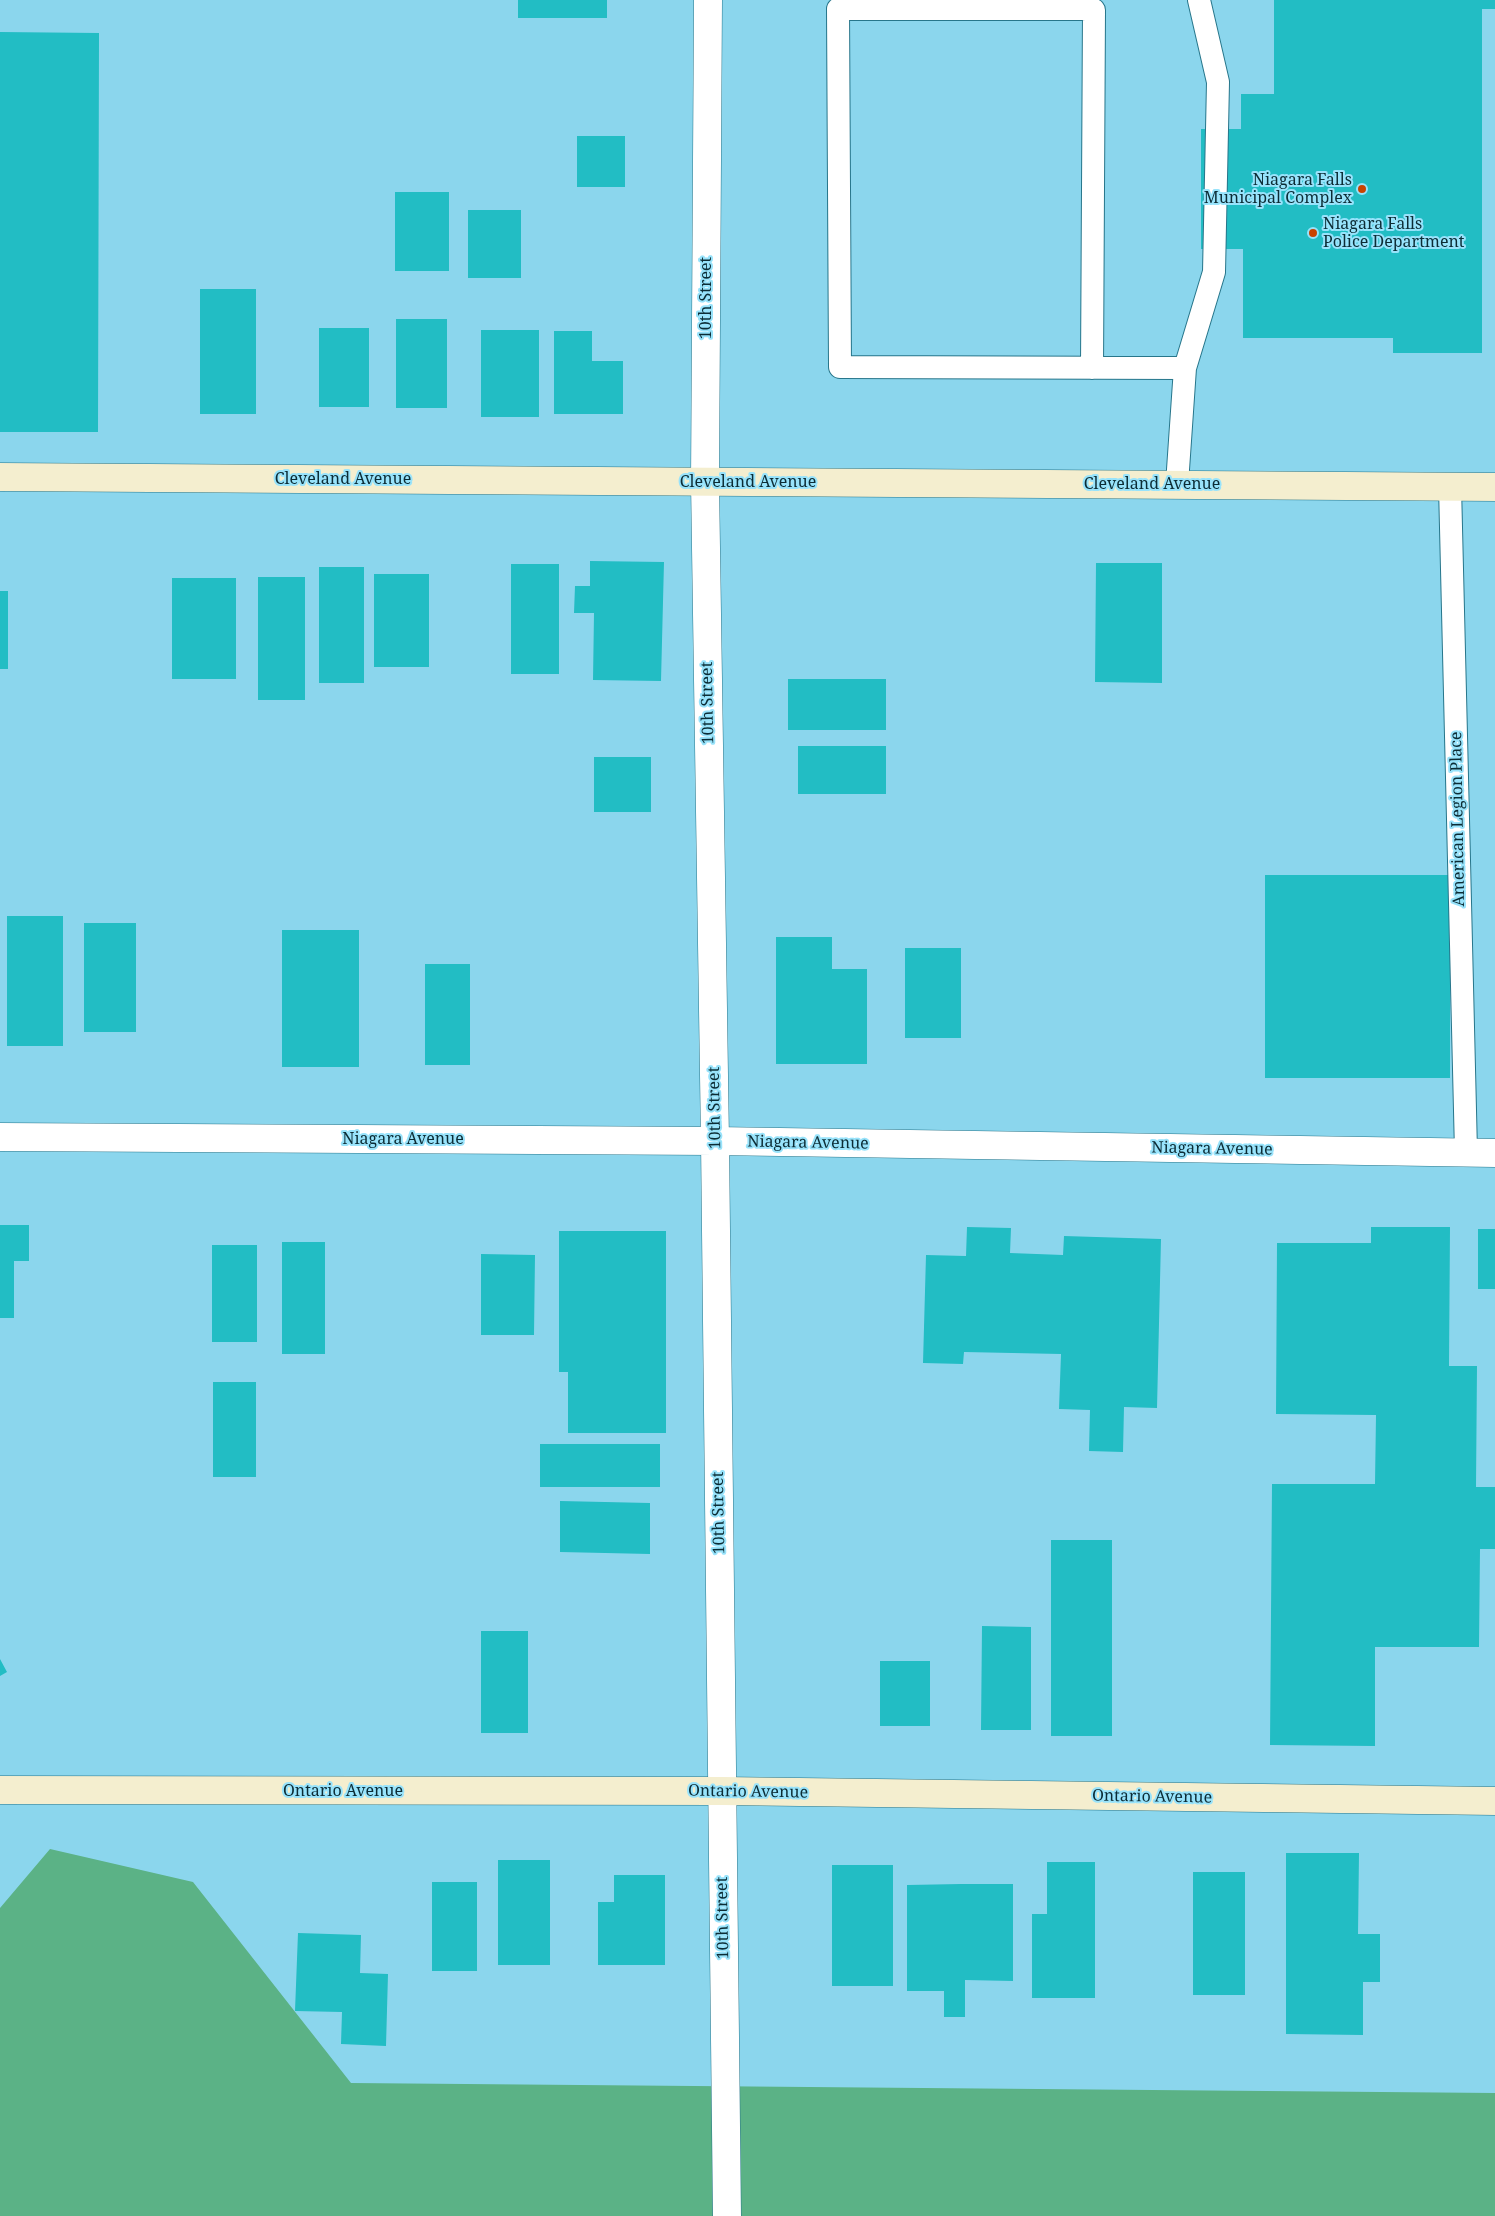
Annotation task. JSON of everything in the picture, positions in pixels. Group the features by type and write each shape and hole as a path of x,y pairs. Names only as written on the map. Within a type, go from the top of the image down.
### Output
{"main road":[{"name":"Cleveland Avenue","path":"0,477 1495,487"},
{"name":"Ontario Avenue","path":"0,1790 722,1791 1495,1801"}],"street":[{"name":"10th Street","path":"708,0 705,482 715,1141 727,2216"},
{"name":"Niagara Avenue","path":"0,1137 715,1141 1495,1153"}],"lane":[{"path":"1177,484 1185,368 1214,272 1218,82 1199,0"},
{"path":"1092,368 1094,10 1084,4 838,9 840,367 1092,368 1185,368"},
{"name":"American Legion Place","path":"1450,486 1466,1152"}],"green space":[{"path":"50,1849 193,1882 351,2083 1495,2093 1495,2216 0,2216 0,1908"}],"building":[{"path":"518,0 607,0 607,18 518,18"},
{"name":"Niagara Falls Municipal Complex","path":"1274,0 1495,0 1495,9 1482,9 1482,353 1393,353 1393,338 1243,338 1243,249 1201,249 1201,129 1241,129 1241,94 1274,94"},
{"path":"0,32 99,33 98,432 0,432"},
{"path":"577,136 625,136 625,187 577,187"},
{"path":"395,192 449,192 449,271 395,271"},
{"path":"468,210 521,210 521,278 468,278"},
{"path":"200,289 256,289 256,414 200,414"},
{"path":"396,319 447,319 447,408 396,408"},
{"path":"319,328 369,328 369,407 319,407"},
{"path":"481,330 539,330 539,417 481,417"},
{"path":"554,331 592,331 592,361 623,361 623,414 554,414"},
{"path":"590,561 664,562 661,681 593,680 594,613 574,613 575,586 590,586"},
{"path":"1096,563 1162,563 1162,683 1095,682"},
{"path":"511,564 559,564 559,674 511,674"},
{"path":"319,567 364,567 364,683 319,683"},
{"path":"374,574 429,574 429,667 374,667"},
{"path":"258,577 305,577 305,700 258,700"},
{"path":"172,578 236,578 236,679 172,679"},
{"path":"0,591 8,591 8,669 0,669"},
{"path":"788,679 886,679 886,730 788,730"},
{"path":"798,746 886,746 886,794 798,794"},
{"path":"594,757 651,757 651,812 594,812"},
{"path":"1265,875 1450,875 1450,1078 1265,1078"},
{"path":"7,916 63,916 63,1046 7,1046"},
{"path":"84,923 136,923 136,1032 84,1032"},
{"path":"282,930 359,930 359,1067 282,1067"},
{"path":"776,937 832,937 832,969 867,969 867,1064 776,1064"},
{"path":"905,948 961,948 961,1038 905,1038"},
{"path":"425,964 470,964 470,1065 425,1065"},
{"path":"0,1225 29,1225 29,1261 14,1261 14,1318 0,1318"},
{"path":"967,1227 1011,1228 1010,1253 1063,1255 1064,1236 1161,1239 1157,1408 1124,1407 1123,1452 1089,1451 1090,1410 1059,1409 1061,1354 964,1352 963,1364 923,1363 926,1255 966,1256"},
{"path":"1371,1227 1450,1227 1449,1366 1477,1366 1476,1487 1495,1487 1495,1549 1480,1549 1479,1647 1375,1647 1375,1746 1270,1745 1272,1484 1375,1484 1376,1415 1276,1414 1277,1243 1371,1243"},
{"path":"1478,1229 1495,1229 1495,1289 1478,1289"},
{"path":"559,1231 666,1231 666,1433 568,1433 568,1372 559,1372"},
{"path":"282,1242 325,1242 325,1354 282,1354"},
{"path":"212,1245 257,1245 257,1342 212,1342"},
{"path":"481,1254 535,1255 534,1335 481,1335"},
{"path":"213,1382 256,1382 256,1477 213,1477"},
{"path":"540,1444 660,1444 660,1487 540,1487"},
{"path":"560,1501 650,1503 650,1554 560,1552"},
{"path":"1051,1540 1112,1540 1112,1736 1051,1736"},
{"path":"982,1626 1031,1627 1031,1730 981,1730"},
{"path":"481,1631 528,1631 528,1733 481,1733"},
{"path":"0,1659 7,1672 0,1676"},
{"path":"880,1661 930,1661 930,1726 880,1726"},
{"path":"1286,1853 1359,1853 1358,1934 1380,1934 1380,1982 1363,1982 1363,2035 1286,2034"},
{"path":"498,1860 550,1860 550,1965 498,1965"},
{"path":"1047,1862 1095,1862 1095,1998 1032,1998 1032,1914 1047,1914"},
{"path":"832,1865 893,1865 893,1986 832,1986"},
{"path":"1193,1872 1245,1872 1245,1995 1193,1995"},
{"path":"614,1875 665,1875 665,1965 598,1965 598,1902 614,1902"},
{"path":"432,1882 477,1882 477,1971 432,1971"},
{"path":"1013,1884 1013,1981 965,1980 965,2017 944,2017 944,1991 907,1991 907,1885"},
{"path":"298,1933 361,1935 360,1973 388,1974 386,2046 341,2044 342,2012 295,2011"}],"place":[{"name":"Niagara Falls Municipal Complex","path":"1362,189"},
{"name":"Niagara Falls Police Department","path":"1313,233"}]}
